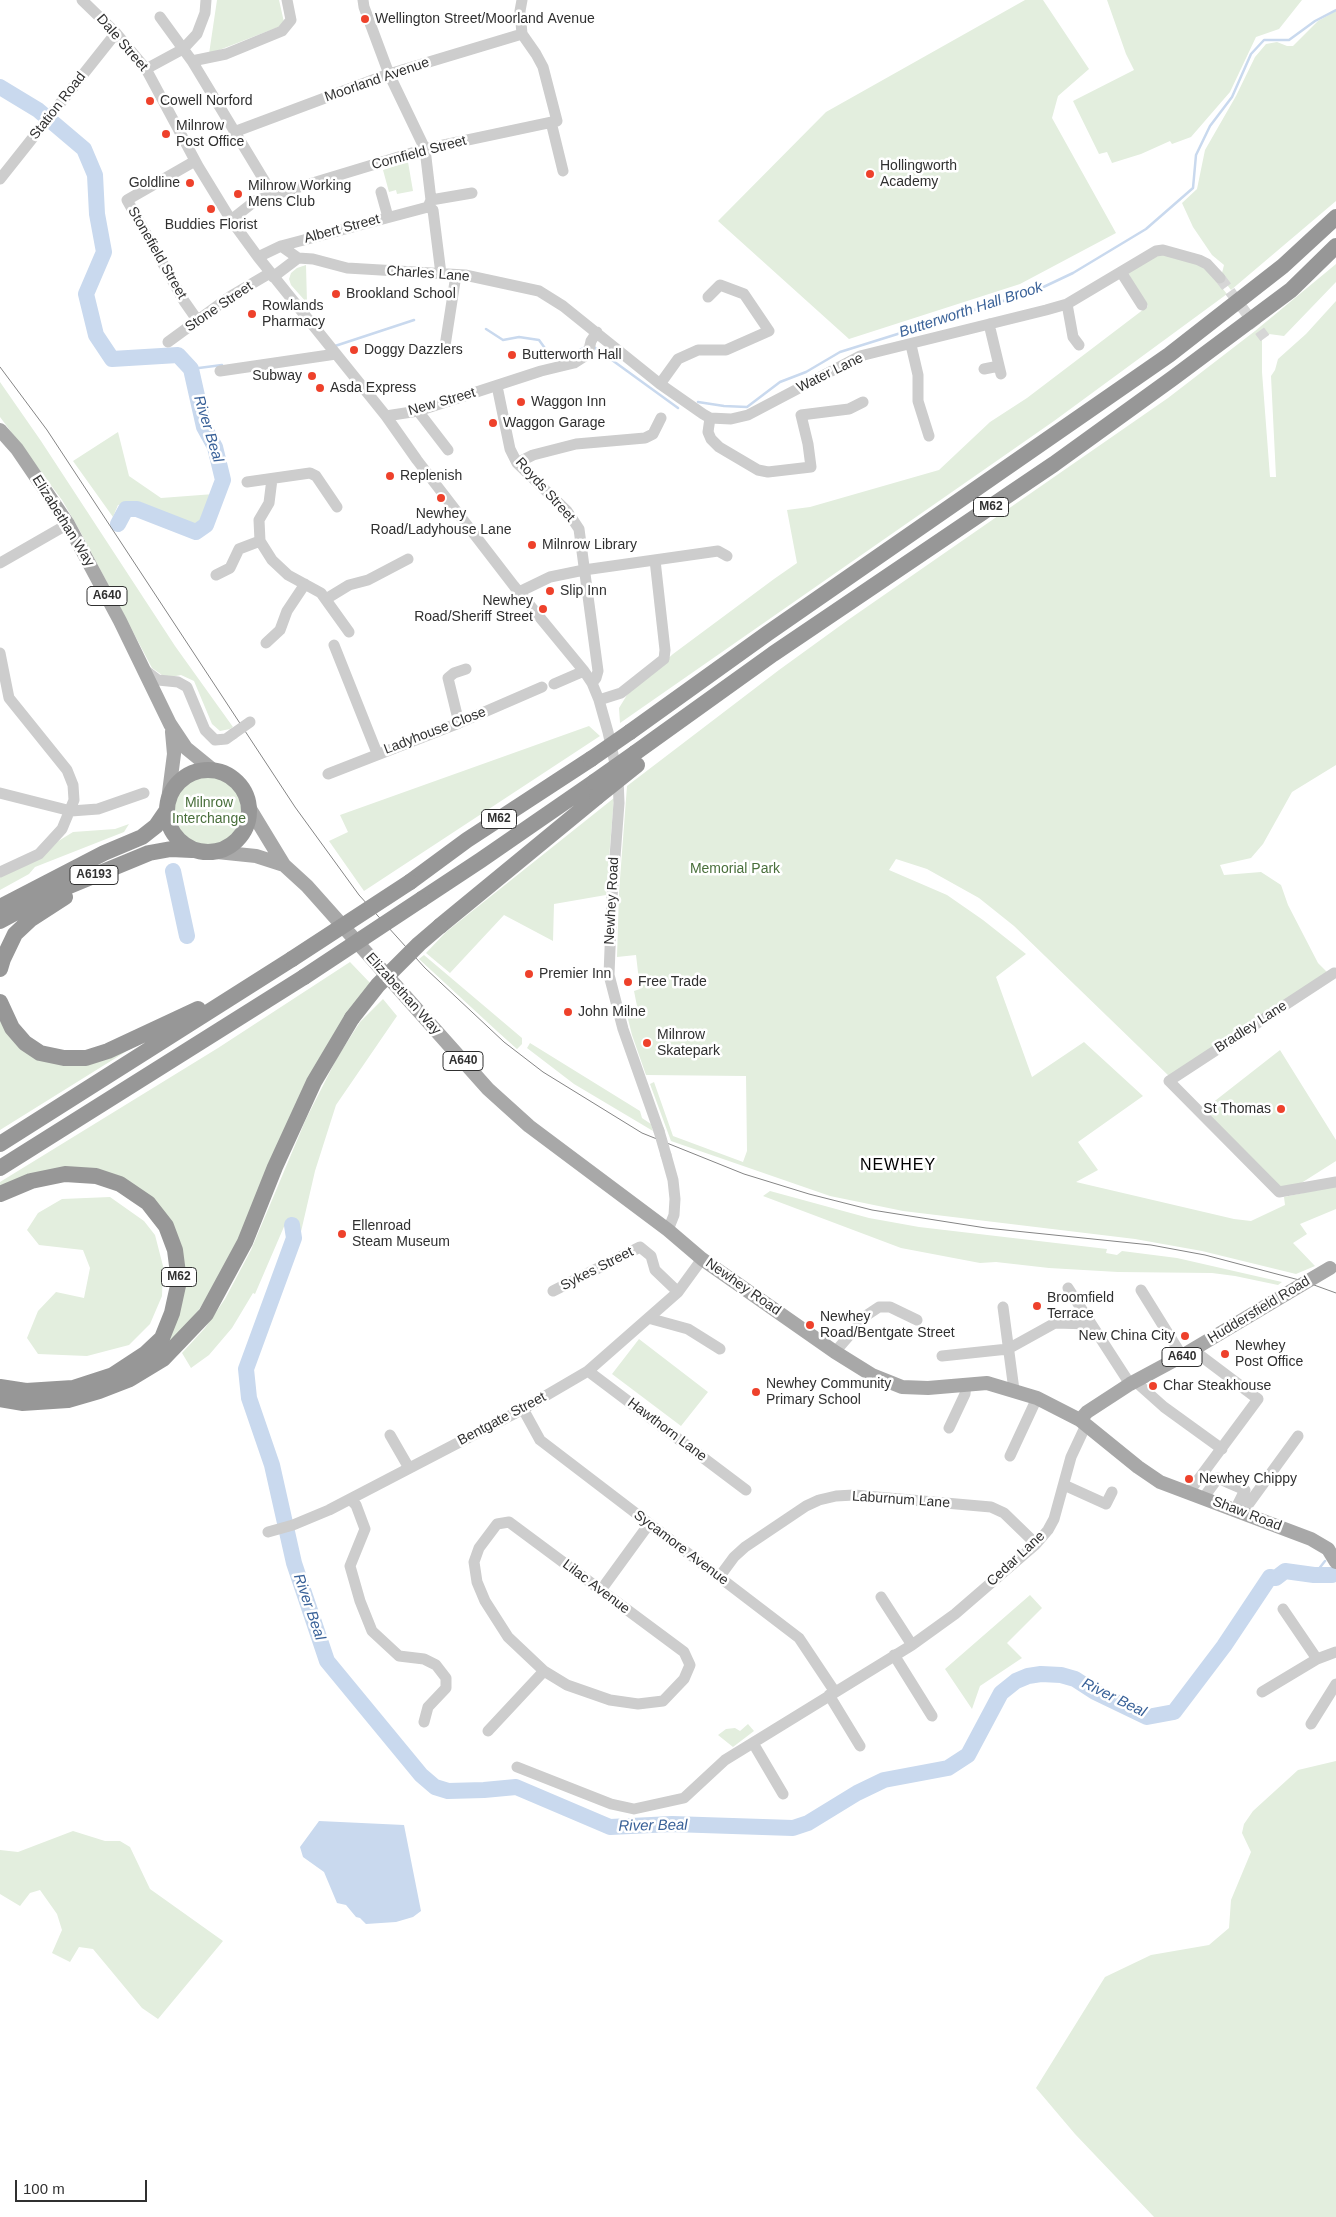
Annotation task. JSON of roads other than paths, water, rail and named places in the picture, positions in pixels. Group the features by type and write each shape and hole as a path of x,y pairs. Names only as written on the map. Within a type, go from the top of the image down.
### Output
{"highway":[{"name":"M62","path":"0,1144 276,970 410,882 467,840 630,732 768,633 1169,355 1283,266 1336,217"},
{"name":"M62","path":"0,1168 304,977 481,860 595,789 773,654 1054,464 1157,390 1291,290 1336,246"},
{"path":"168,805 173,789 180,780 201,770 213,770"},
{"name":"A640","path":"213,770 224,773 234,779 245,793 250,810"},
{"name":"M62","path":"0,1399 22,1403 68,1400 130,1379 163,1359 206,1314 244,1242 275,1166 314,1082 352,1018 378,985 419,944 595,789"},
{"name":"A640","path":"168,805 168,821 173,833 185,846 194,851 217,852"},
{"name":"A6193","path":"0,907 104,853 142,837 156,826 168,805"},
{"path":"217,852 228,848 238,841 245,832 250,810"},
{"name":"A6193","path":"0,921 52,893 149,853 171,849 194,851"},
{"path":"0,969 15,934 31,919 107,870"},
{"name":"M62","path":"0,1002 12,1028 25,1043 40,1053 64,1058 86,1058 108,1052 152,1032 276,970"},
{"name":"M62","path":"0,1194 31,1181 65,1174 96,1176 120,1184 148,1203 166,1226 175,1250 179,1281 175,1305 162,1338 145,1354 113,1375 72,1388 26,1391 0,1387"}],"main road":[{"name":"Elizabethan Way","path":"0,430 17,448 68,524 144,669 170,724 186,748 213,770"},
{"name":"Elizabethan Way","path":"168,805 174,754 170,724"},
{"name":"Elizabethan Way","path":"250,810 284,865 307,886 488,1089 529,1126 668,1230"},
{"name":"Elizabethan Way","path":"217,852 256,856 284,865"},
{"name":"Newhey Road","path":"668,1230 702,1259 835,1352 872,1375 902,1388 987,1384 1014,1390 1037,1398 1083,1423"},
{"name":"Huddersfield Road","path":"1083,1423 1087,1412 1133,1383 1188,1353 1333,1266"},
{"name":"Shaw Road","path":"1083,1423 1160,1482 1204,1497 1238,1512 1311,1539 1328,1549 1336,1562"}],"street":[{"name":"Dale Street","path":"82,0 116,33 146,69 194,160 231,220"},
{"path":"146,69 183,49 197,34 205,13 206,0"},
{"path":"192,61 226,54 282,32 291,20 287,0"},
{"path":"363,0 389,74 425,150 430,204 442,274"},
{"path":"522,0 520,11 522,34 543,68 563,171"},
{"path":"160,18 192,61 273,195"},
{"name":"Station Road","path":"0,179 116,33"},
{"name":"Moorland Avenue","path":"234,132 389,74 522,34"},
{"name":"Cornfield Street","path":"231,220 255,201 273,195 425,150 554,122"},
{"name":"Stonefield Street","path":"194,160 127,200 184,301 198,320"},
{"path":"381,192 388,217"},
{"name":"Albert Street","path":"258,257 280,246 472,193"},
{"name":"Newhey Road","path":"231,220 272,275 386,416 417,460 592,683 599,700 618,778 609,975 623,1029 659,1131 673,1180 676,1199 674,1215 668,1230"},
{"name":"Charles Lane","path":"280,246 298,258 313,259 365,270 456,274 519,285 539,291 563,306 594,336"},
{"name":"Water Lane","path":"710,418 731,419 748,415 860,356 911,345 1066,304 1156,251 1163,250 1199,260 1207,264 1220,278"},
{"name":"Stone Street","path":"168,342 231,296 272,275 298,258"},
{"path":"1121,272 1142,305"},
{"path":"445,346 456,274"},
{"path":"660,384 678,359 698,350 726,350 774,329 744,294 719,281 708,297"},
{"path":"1066,304 1073,337 1079,345"},
{"path":"984,369 1000,370 989,324"},
{"path":"497,386 541,371 574,363 588,354 594,336 710,418 708,432 711,439 719,447 758,470 768,472 811,467 808,444 800,415 849,409 863,402"},
{"path":"911,345 918,375 918,401 928,436"},
{"path":"220,370 333,350"},
{"name":"New Street","path":"386,416 418,411 497,386"},
{"name":"Royds Street","path":"497,386 510,449 517,463 567,511 579,529 598,671 592,683"},
{"path":"418,411 448,450"},
{"path":"517,463 533,456 576,444 645,438 653,434 661,418"},
{"path":"247,482 310,473 316,476 337,506"},
{"path":"272,479 269,503 259,520 260,541 272,560 288,575 322,593 349,632"},
{"path":"0,563 68,524"},
{"path":"216,574 230,568 239,549 260,541"},
{"path":"519,592 550,577 584,570 718,551 727,556"},
{"path":"326,599 350,584 368,580 408,559"},
{"path":"599,700 621,693 664,660 666,650 655,560"},
{"path":"266,643 280,630 287,611 305,584"},
{"path":"334,645 377,753"},
{"path":"0,653 4,700 67,770 73,785 74,800 62,829 39,854 0,872"},
{"path":"144,669 158,680 174,681 187,688 205,730 215,740 226,739 250,722"},
{"path":"459,723 448,678 454,673 466,669"},
{"path":"554,684 584,671"},
{"path":"160,701 165,689 174,681"},
{"name":"Ladyhouse Close","path":"328,774 377,753 459,723 542,687"},
{"path":"0,793 71,811 98,809 144,793"},
{"name":"Bradley Lane","path":"1334,974 1169,1080 1279,1192 1336,1182"},
{"name":"Sykes Street","path":"553,1291 640,1247 651,1256 655,1270 678,1292"},
{"name":"Bentgate Street","path":"268,1532 292,1525 350,1499 523,1409 588,1371 678,1292 702,1259"},
{"path":"1068,1288 1133,1383 1164,1408 1222,1449"},
{"path":"1141,1290 1188,1353 1258,1399 1189,1492"},
{"path":"835,1352 867,1315 879,1307 890,1307 917,1320"},
{"path":"1003,1307 1014,1390"},
{"path":"648,1318 688,1330 720,1349"},
{"path":"942,1356 1008,1348 1055,1323 1092,1324"},
{"name":"Hawthorn Lane","path":"588,1371 746,1490"},
{"path":"949,1428 965,1394 966,1384"},
{"path":"1010,1456 1037,1398"},
{"name":"Sycamore Avenue","path":"523,1409 540,1440 799,1638 832,1693 860,1746"},
{"name":"Cedar Lane","path":"518,1767 611,1804 634,1809 684,1798 726,1760 912,1645 955,1614 1036,1544 1051,1525 1083,1423"},
{"path":"390,1435 409,1468"},
{"path":"1238,1512 1298,1436"},
{"path":"1204,1497 1218,1478 1246,1490 1238,1512"},
{"path":"1064,1485 1106,1504 1112,1492"},
{"name":"Laburnum Lane","path":"720,1576 734,1557 745,1547 806,1506 819,1500 836,1496 854,1495 991,1508 1004,1513 1036,1544"},
{"path":"350,1499 356,1505 365,1529 350,1566 360,1601 372,1631 400,1656 424,1659 436,1665 446,1678 446,1688 428,1707 424,1722"},
{"name":"Lilac Avenue","path":"509,1522 601,1590 684,1652 690,1665 684,1679 663,1701 638,1704 610,1700 567,1685 544,1671 508,1637 494,1617 477,1582 474,1562 479,1548 497,1524 509,1522"},
{"path":"601,1590 649,1524"},
{"path":"881,1597 912,1645"},
{"path":"1284,1609 1317,1659"},
{"path":"1262,1692 1317,1659 1336,1652"},
{"path":"894,1655 932,1716"},
{"path":"488,1731 544,1671"},
{"path":"1311,1724 1336,1684"},
{"path":"753,1743 783,1794"}],"water":[{"path":"319,1821 404,1825 421,1911 413,1917 396,1922 366,1924 356,1917 346,1905 337,1903 324,1872 303,1857 300,1847"}],"waterway":[{"name":"Butterworth Hall Brook","path":"698,402 747,407 780,382 806,372 840,352 1035,291 1073,273 1146,229 1193,188 1196,155 1210,126 1232,97 1251,54 1264,40 1289,40 1315,21 1336,10"},
{"name":"River Beal","path":"0,87 38,110 84,149 95,175 97,214 104,252 86,294 96,335 112,359 178,355 191,369 204,427 215,447 223,480 206,525 196,532 137,509 126,509 118,524"},
{"name":"Butterworth Hall Brook","path":"335,346 414,320"},
{"name":"Butterworth Hall Brook","path":"486,329 503,340 519,337 539,340 552,358 563,358 586,347"},
{"name":"Butterworth Hall Brook","path":"594,347 678,408"},
{"name":"Butterworth Hall Brook","path":"191,369 222,365"},
{"name":"River Beal","path":"173,871 187,936"},
{"name":"River Beal","path":"292,1225 294,1238 246,1369 249,1398 272,1465 294,1563 327,1661 421,1775 435,1787 448,1791 516,1787 610,1827 672,1824 793,1828 808,1823 857,1793 884,1780 948,1768 968,1755 1001,1693 1016,1681 1028,1676 1041,1674 1061,1675 1075,1679 1095,1692 1147,1717 1174,1712 1224,1646 1270,1577 1276,1578 1285,1571 1314,1575 1332,1575"},
{"path":"1314,1575 1325,1561"}],"tunnel":[{"path":"1220,278 1265,338"}],"tram line":[{"path":"0,367 47,430 295,807 359,895 425,968 504,1042 543,1072 642,1133 744,1174 809,1194 872,1210 986,1228 1151,1245 1205,1255 1303,1281 1336,1293"}],"place":[{"name":"Wellington Street/Moorland Avenue","path":"365,19"},
{"name":"Cowell Norford","path":"150,101"},
{"name":"Milnrow Post Office","path":"166,134"},
{"name":"Hollingworth Academy","path":"870,174"},
{"name":"Goldline","path":"190,183"},
{"name":"Milnrow Working Mens Club","path":"238,194"},
{"name":"Buddies Florist","path":"211,209"},
{"name":"Brookland School","path":"336,294"},
{"name":"Rowlands Pharmacy","path":"252,314"},
{"name":"Doggy Dazzlers","path":"354,350"},
{"name":"Butterworth Hall","path":"512,355"},
{"name":"Subway","path":"312,376"},
{"name":"Asda Express","path":"320,388"},
{"name":"Waggon Inn","path":"521,402"},
{"name":"Waggon Garage","path":"493,423"},
{"name":"Replenish","path":"390,476"},
{"name":"Newhey Road/Ladyhouse Lane","path":"441,498"},
{"name":"Milnrow Library","path":"532,545"},
{"name":"Slip Inn","path":"550,591"},
{"name":"Newhey Road/Sheriff Street","path":"543,609"},
{"name":"Premier Inn","path":"529,974"},
{"name":"Free Trade","path":"628,982"},
{"name":"John Milne","path":"568,1012"},
{"name":"Milnrow Skatepark","path":"647,1043"},
{"name":"St Thomas","path":"1281,1109"},
{"name":"Ellenroad Steam Museum","path":"342,1234"},
{"name":"Broomfield Terrace","path":"1037,1306"},
{"name":"Newhey Road/Bentgate Street","path":"810,1325"},
{"name":"New China City","path":"1185,1336"},
{"name":"Newhey Post Office","path":"1225,1354"},
{"name":"Char Steakhouse","path":"1153,1386"},
{"name":"Newhey Community Primary School","path":"756,1392"},
{"name":"Newhey Chippy","path":"1189,1479"}],"district":[{"name":"NEWHEY","path":"898,1166"}],"park label":[{"name":"Milnrow Interchange","path":"209,812"},
{"name":"Memorial Park","path":"735,869"}]}
